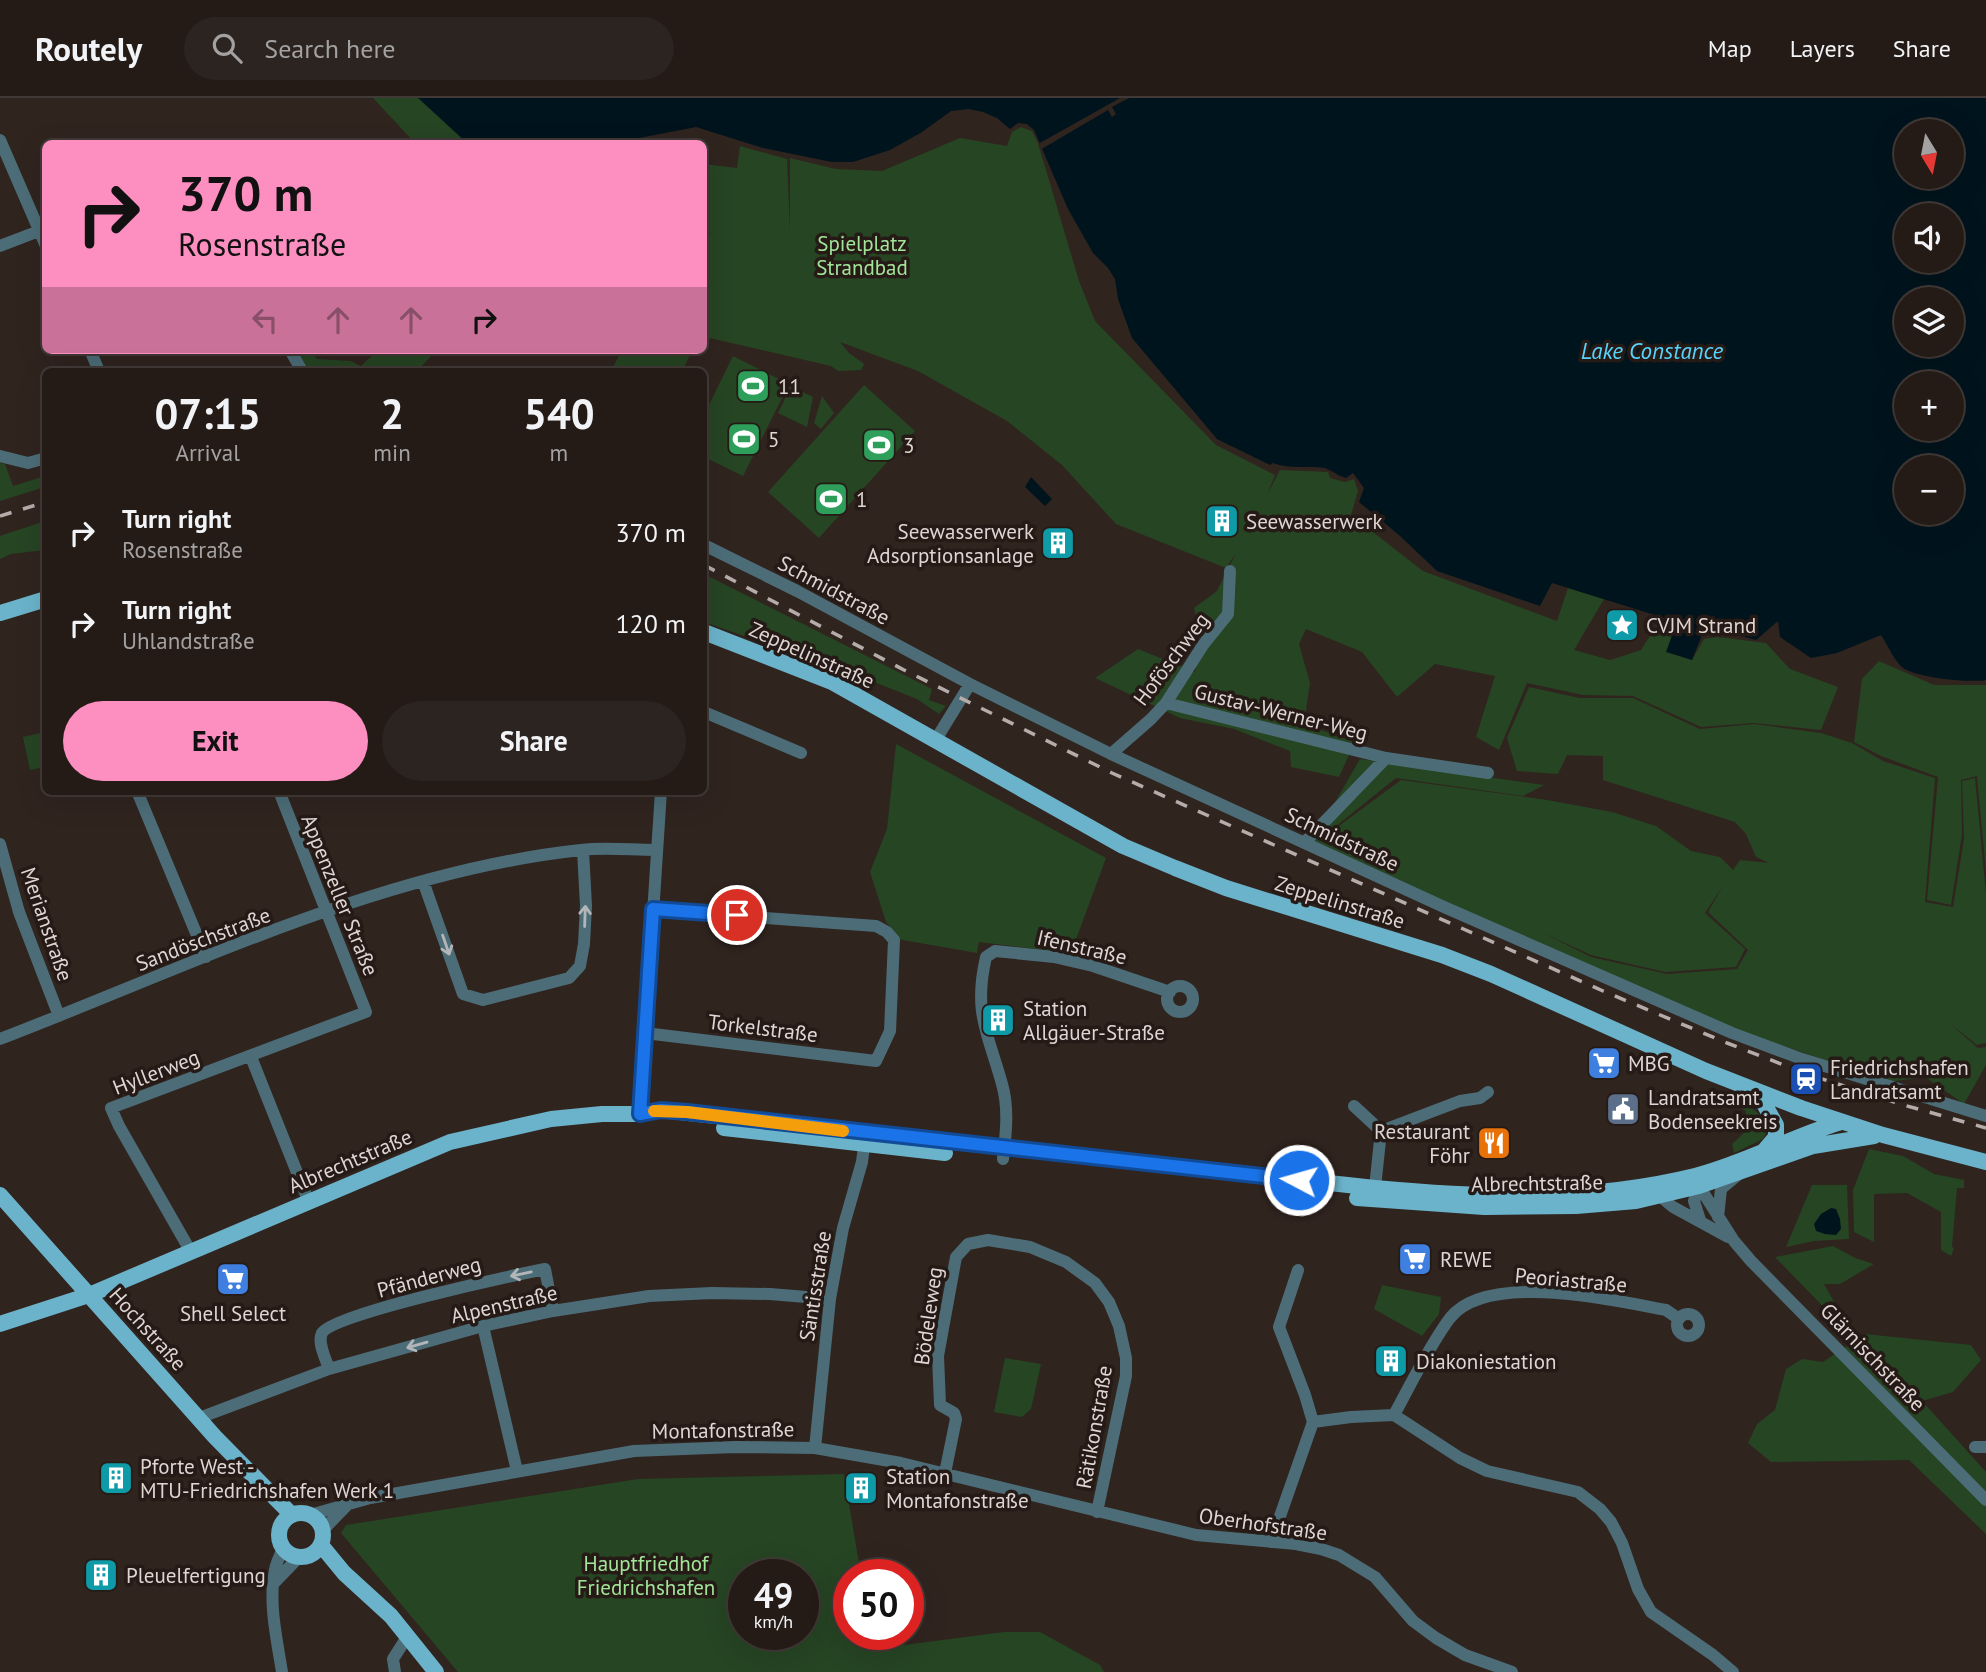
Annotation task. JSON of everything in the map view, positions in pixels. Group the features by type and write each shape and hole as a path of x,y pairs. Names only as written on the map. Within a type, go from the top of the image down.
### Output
{"main road":[{"path":"0,613 42,600"},
{"name":"Zeppelinstraße","path":"707,633 832,682 1123,846 1154,859 1226,888 1442,955 1491,974 1758,1093 1883,1135 1986,1161"},
{"path":"1758,1093 1772,1113 1776,1125 1776,1137 1762,1153"},
{"name":"Albrechtstraße","path":"0,1324 89,1295 450,1142 551,1119 602,1114 640,1114 654,1120 865,1139 1483,1208 1544,1208 1661,1196 1815,1130 1841,1122"},
{"name":"Albrechtstraße","path":"1374,1194 1566,1196 1634,1189 1739,1174 1813,1146 1883,1135"},
{"name":"Hochstraße","path":"0,1195 199,1418 292,1515"},
{"name":"Hochstraße","path":"265,1489 280,1528"},
{"path":"344,1573 283,1549 279,1538 280,1528 285,1520 292,1515 310,1515 317,1519 322,1537 344,1573 381,1606 436,1672"},
{"path":"304,1557 322,1537"}],"street":[{"path":"0,140 40,216 39,231 42,237"},
{"path":"0,246 39,231"},
{"path":"0,456 28,463 42,459"},
{"name":"Schmidstraße","path":"707,546 797,591 970,684 1111,754 1444,907 1732,1033 1828,1067 1986,1116"},
{"name":"Hoföschweg","path":"1111,754 1166,703 1203,645 1228,614 1230,571"},
{"path":"935,741 970,684"},
{"name":"Gustav-Werner-Weg","path":"1166,703 1386,758 1488,773"},
{"path":"707,713 801,753"},
{"name":"Gustav-Werner-Weg","path":"1305,842 1386,758"},
{"path":"139,795 206,957"},
{"name":"Appenzeller Straße","path":"281,795 366,1012"},
{"path":"640,1114 661,795"},
{"name":"Merianstraße","path":"0,844 19,912 59,1016"},
{"name":"Sandöschstraße","path":"0,1039 326,912 423,881 512,860 583,850 655,849"},
{"path":"423,881 463,994 483,1000 569,978 580,966 586,906 583,850"},
{"name":"Torkelstraße","path":"645,1033 876,1060 890,1031 894,940 876,926 653,909"},
{"name":"Ifenstraße","path":"1004,1154 1007,1111 1002,1085 988,1044 979,996 986,957 995,951 1054,957 1093,966 1170,992"},
{"name":"Hyllerweg","path":"191,1252 111,1108 366,1012"},
{"path":"251,1056 308,1200"},
{"path":"1381,1131 1460,1101 1480,1098 1488,1092"},
{"path":"1354,1106 1381,1131"},
{"path":"1374,1194 1381,1131"},
{"name":"Säntisstraße","path":"816,1448 830,1299 843,1228 862,1162 865,1139"},
{"path":"1718,1217 1721,1189 1739,1174"},
{"path":"1698,1181 1694,1200 1700,1220"},
{"name":"Glärnischstraße","path":"1698,1181 1734,1241 1986,1500"},
{"name":"Glärnischstraße","path":"1661,1196 1673,1207 1734,1241"},
{"name":"Rätikonstraße","path":"968,1244 988,1240 1030,1247 1066,1262 1095,1283 1109,1303 1119,1326 1126,1358 1126,1376 1097,1512"},
{"name":"Bödeleweg","path":"945,1473 956,1419 954,1413 940,1405 938,1356 956,1257 968,1244"},
{"name":"Pfänderweg","path":"328,1369 320,1342 321,1334 326,1329 363,1315 460,1287 545,1269 553,1311"},
{"path":"1271,1542 1313,1422 1306,1395 1279,1327 1298,1270"},
{"name":"Peoriastraße","path":"1394,1415 1451,1317 1473,1300 1495,1293 1570,1295 1666,1310 1679,1319"},
{"name":"Alpenstraße","path":"199,1418 328,1369 483,1326 553,1311 649,1296 687,1294 770,1294 830,1299"},
{"path":"483,1326 517,1471"},
{"path":"1313,1422 1394,1415 1460,1458 1487,1471 1578,1492 1600,1508 1611,1522 1622,1543 1638,1589 1651,1612 1733,1672"},
{"name":"Montafonstraße","path":"310,1515 370,1498 634,1451 735,1447 816,1448 945,1473 1097,1512"},
{"path":"322,1537 348,1504"},
{"name":"Oberhofstraße","path":"1097,1512 1196,1535 1296,1544 1339,1555 1375,1577 1413,1621 1436,1638 1465,1655 1512,1672"},
{"path":"282,1672 275,1625 273,1584 275,1566 283,1549"},
{"path":"273,1584 304,1557"},
{"path":"395,1672 393,1659 407,1637"}],"green space":[{"path":"373,98 424,98 463,140 412,140"},
{"name":"Spielplatz Strandbad","path":"1021,127 1032,131 1038,143 1079,281 1095,321 1216,445 1275,475 1268,493 1280,470 1328,472 1330,478 1345,482 1354,479 1358,491 1351,515 1423,571 1557,621 1568,588 1604,599 1574,650 1610,660 1641,650 1662,617 1677,622 1667,651 1692,660 1704,639 1717,637 1766,643 1790,669 1838,687 1821,730 1754,723 1701,727 1633,696 1583,695 1527,683 1499,750 1476,737 1495,676 1435,664 1397,697 1362,652 1306,629 1299,644 1310,683 1304,724 1355,742 1339,777 1291,767 1290,751 1234,729 1180,718 1095,678 1138,649 1195,672 1201,636 1194,608 1217,591 1236,553 1226,568 1116,524 1062,465 1007,421 918,371 840,342 864,364 861,370 838,371 831,366 710,338 707,344 707,237 711,232 707,235 707,164 737,168 740,146 787,159 790,230 790,158 836,169 882,171 960,138 1007,146 1012,132"},
{"path":"298,354 313,354 317,359 351,361 361,366 374,354 433,354 420,368 306,368"},
{"path":"620,354 690,354 684,368 613,368"},
{"path":"733,356 789,384 743,476 707,458 707,409"},
{"path":"864,385 915,431 819,538 768,492"},
{"path":"791,386 813,397 807,427 778,413"},
{"path":"822,396 834,413 821,429 814,423"},
{"path":"0,463 5,464 13,486 42,477 42,488 0,501"},
{"path":"42,522 42,550 11,554 0,559 0,536"},
{"path":"707,576 932,689 929,700 946,706 939,714 917,699 707,623"},
{"path":"1879,661 1934,685 1986,685 1986,872 1977,776 1961,780 1962,834 1951,905 1927,900 1938,777 1881,756 1854,742 1862,679"},
{"path":"1529,687 1580,698 1633,698 1700,729 1755,724 1821,733 1852,743 1883,761 1935,778 1925,902 1953,907 1964,839 1962,781 1975,778 1986,894 1986,1043 1977,1045 1948,1022 1978,1048 1986,1047 1986,1065 1964,1104 1925,1077 1889,1082 1640,997 1312,842 1360,759 1544,785 1523,796 1396,778 1330,831 1399,865 1332,831 1401,780 1547,800 1612,812 1656,826 1691,851 1720,857 1733,870 1740,860 1769,863 1756,857 1746,834 1735,822 1603,780 1603,756 1567,755 1558,774 1517,771 1507,738","holes":["1723,886 1708,912 1748,950 1737,969 1667,974 1591,957 1543,933 1591,955 1665,972 1736,967 1745,949 1705,913"]},
{"path":"42,733 42,768 30,770 23,737"},
{"path":"896,744 1106,858 1071,953 979,942 977,953 897,939 895,932 886,922 870,872 887,829"},
{"path":"1739,1100 1761,1116 1766,1132 1763,1139 1734,1153 1732,1144 1744,1133 1746,1111 1737,1106"},
{"path":"1869,1149 1903,1156 1934,1174 1964,1180 1964,1188 1957,1188 1954,1248 1951,1256 1941,1250 1941,1212 1907,1193 1874,1194 1874,1242 1854,1232 1853,1190"},
{"path":"1812,1185 1847,1185 1849,1239 1814,1241 1786,1247"},
{"path":"1833,1246 1855,1258 1874,1264 1840,1284 1824,1284 1847,1325 1843,1327 1775,1257"},
{"path":"1382,1285 1441,1297 1439,1314 1422,1336 1374,1309"},
{"path":"1865,1334 1971,1345 1981,1360 1953,1392 1922,1401 1986,1472 1986,1534 1909,1460 1771,1462 1748,1443 1757,1424 1775,1410 1786,1369 1802,1359 1823,1362"},
{"path":"1005,1358 1041,1364 1031,1409 1022,1417 994,1412"},
{"name":"Hauptfriedhof Friedrichshafen","path":"844,1474 858,1559 833,1559 833,1650 924,1650 924,1642 1004,1632 1040,1632 1100,1665 1104,1672 458,1672 341,1533 346,1525 638,1479"}],"water":[{"name":"Lake Constance","path":"418,98 1986,98 1986,680 1944,679 1910,672 1897,662 1881,635 1837,653 1811,658 1780,637 1778,621 1756,640 1719,630 1702,635 1692,660 1666,652 1677,622 1552,583 1540,606 1437,571 1359,502 1364,488 1353,473 1346,478 1325,468 1273,463 1270,465 1217,439 1132,338 1118,299 1115,279 1093,253 1068,209 1034,130 1027,124 1018,123 1010,129 997,118 983,112 969,109 951,111 890,150 853,162 832,162 763,148 696,127 629,140 464,140"},
{"path":"1031,477 1052,499 1045,506 1025,487"},
{"path":"1831,1208 1836,1209 1841,1229 1836,1235 1816,1231 1814,1224 1821,1214"}],"pier":[{"path":"1120,98 1129,98 1112,107 1116,114 1112,117 1108,110 1040,150 1038,144"}],"railway":[{"path":"0,516 42,503"},
{"path":"707,567 904,670 1112,773 1603,991 1807,1074 1986,1128"}],"slow traffic":[{"path":"654,1111 687,1112 843,1131"}],"place":[{"name":"11","path":"753,386"},
{"name":"5","path":"744,439"},
{"name":"3","path":"879,445"},
{"name":"1","path":"831,499"},
{"name":"Seewasserwerk","path":"1222,521"},
{"name":"Seewasserwerk Adsorptionsanlage","path":"1058,543"},
{"name":"CVJM Strand","path":"1622,625"},
{"name":"Station Allgäuer-Straße","path":"998,1020"},
{"name":"MBG","path":"1604,1063"},
{"name":"Friedrichshafen Landratsamt","path":"1806,1079"},
{"name":"Landratsamt Bodenseekreis","path":"1623,1109"},
{"name":"Restaurant Föhr","path":"1494,1143"},
{"name":"REWE","path":"1415,1259"},
{"name":"Shell Select","path":"233,1279"},
{"name":"Diakoniestation","path":"1391,1361"},
{"name":"Pforte West - MTU-Friedrichshafen Werk 1","path":"116,1478"},
{"name":"Station Montafonstraße","path":"861,1488"},
{"name":"Pleuelfertigung","path":"101,1575"}],"route":[{"path":"737,915 653,909 640,1114 661,1110 687,1112 1299,1180"}]}
